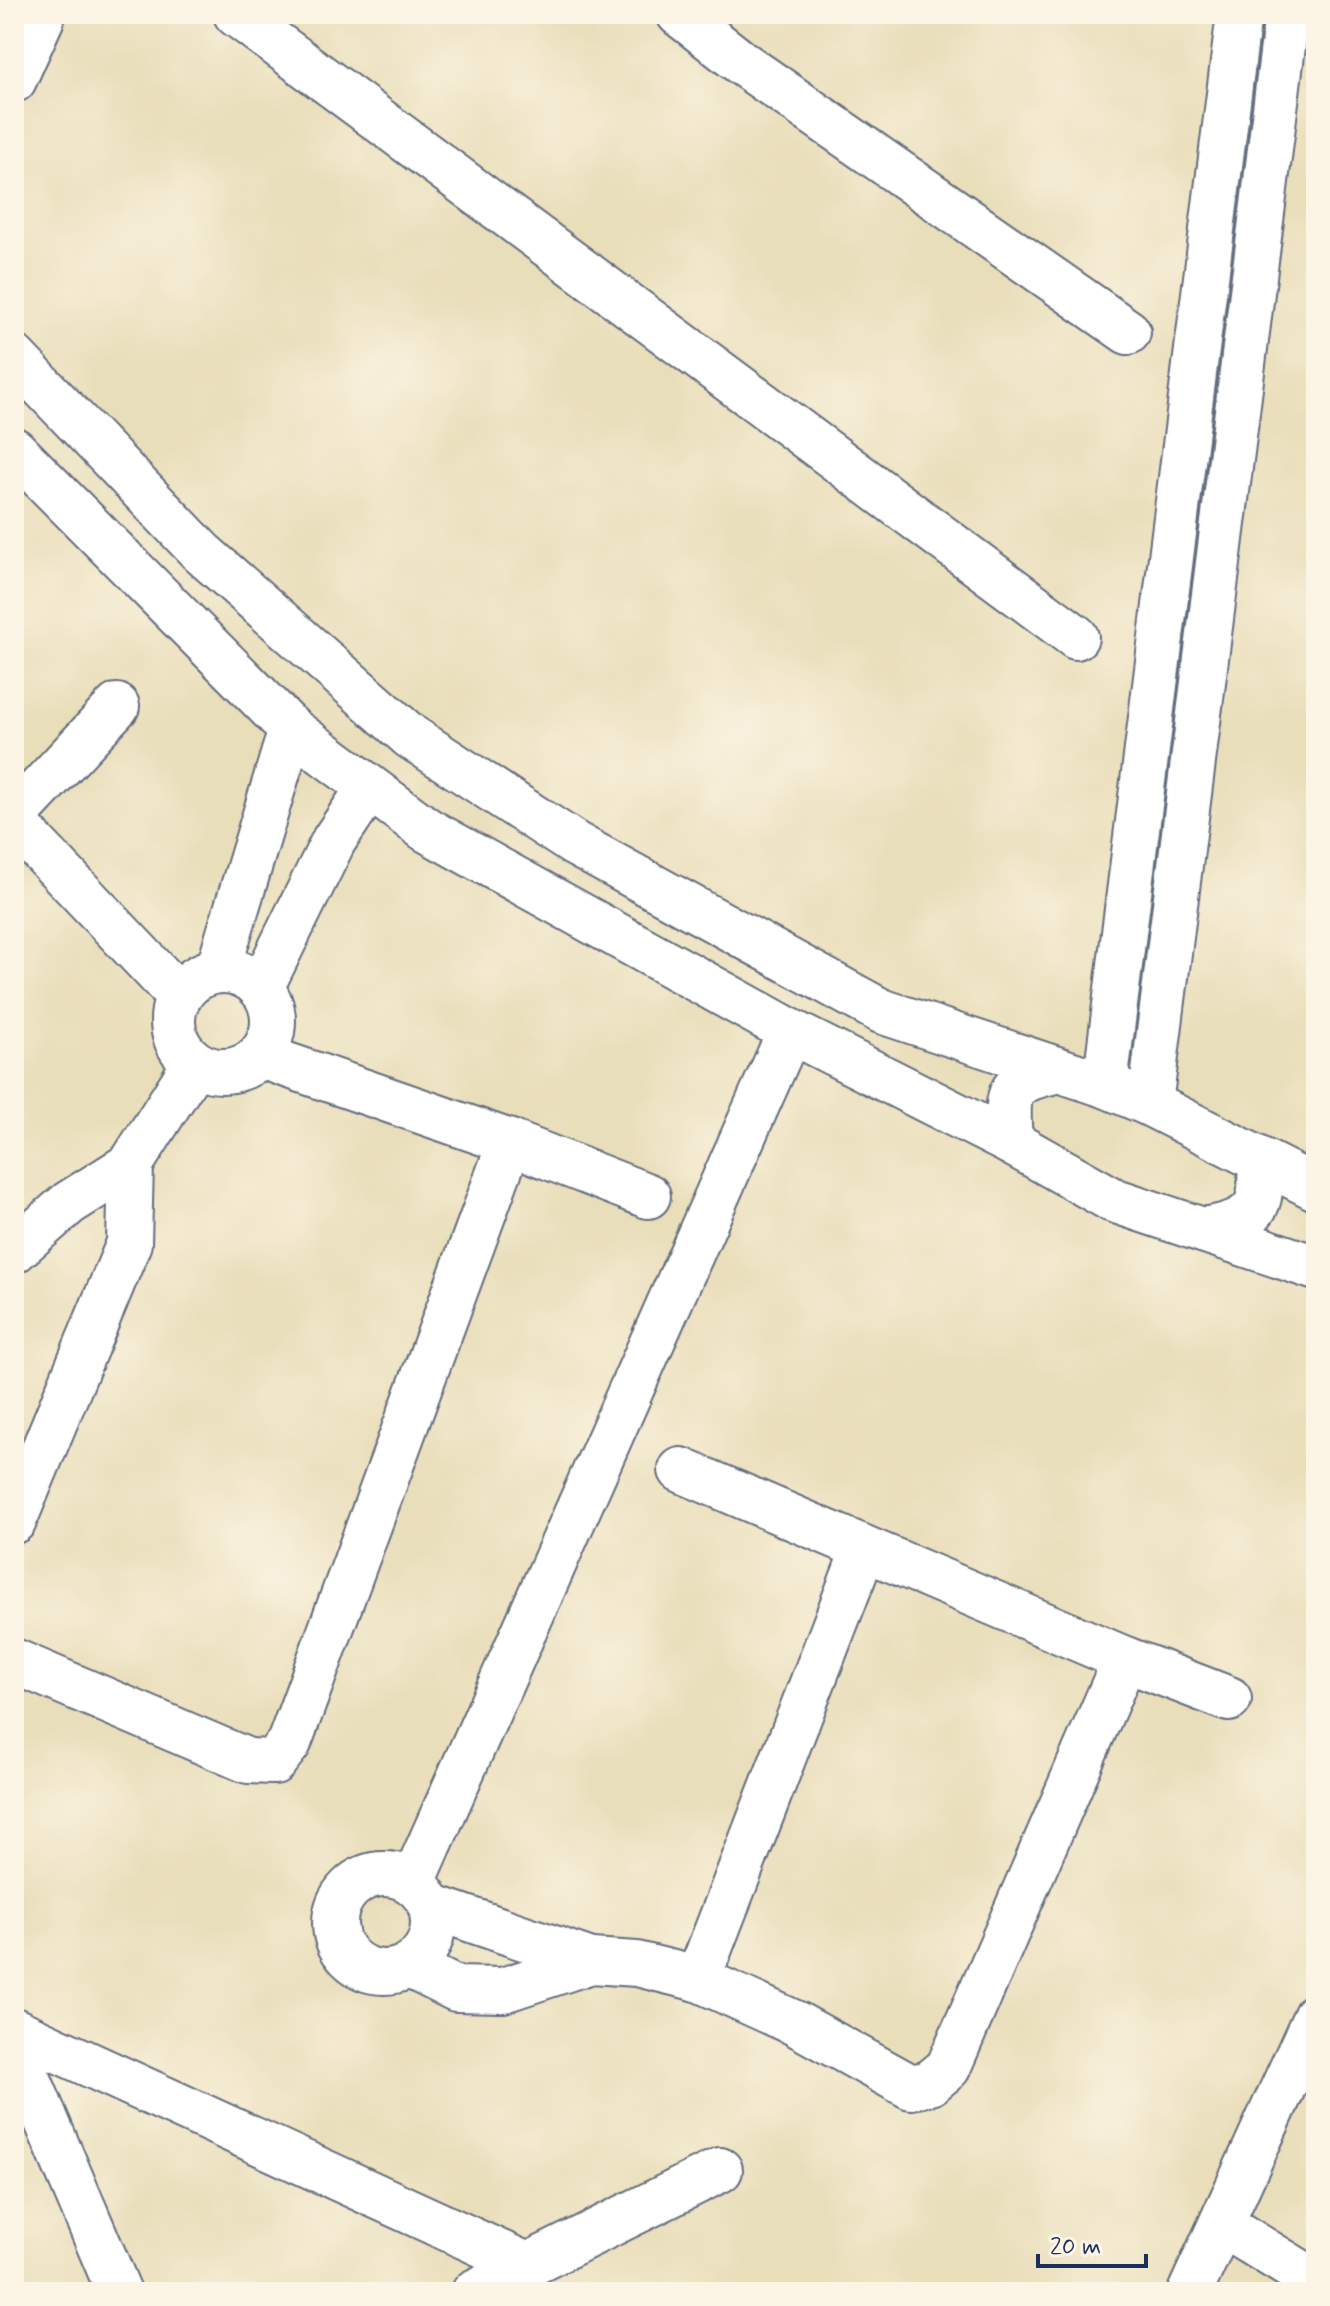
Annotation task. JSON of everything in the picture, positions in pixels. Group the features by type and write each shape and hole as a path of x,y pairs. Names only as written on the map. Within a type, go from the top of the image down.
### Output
{"street":[{"path":"236,14 1076,637"},
{"path":"679,14 743,64 1128,332"},
{"path":"1105,1085 1239,14"},
{"path":"1150,1104 1287,14"},
{"path":"14,80 35,18"},
{"path":"14,357 202,553 411,737 575,844 881,1011 1105,1085 1150,1104 1316,1188"},
{"path":"14,450 291,729 427,830 790,1031 1010,1142 1113,1200 1316,1268"},
{"path":"117,706 14,819 179,996"},
{"path":"218,970 291,729"},
{"path":"261,988 334,840 369,788"},
{"path":"218,970 242,974 261,988 273,1009 272,1034 261,1056 241,1069 217,1072 195,1063 178,1045 172,1020 179,996 196,978 218,970"},
{"path":"790,1031 422,1894 432,1940 410,1966 393,1972 376,1972 359,1965 336,1940 338,1905 348,1889 362,1878 379,1873 396,1874 422,1894 591,1961 637,1964 698,1979 795,2023 911,2087 930,2083 948,2068 1125,1659"},
{"path":"261,1056 510,1142 648,1196"},
{"path":"14,1251 69,1203 131,1164 195,1063"},
{"path":"1010,1142 1008,1109 1013,1090 1023,1078 1056,1071"},
{"path":"14,1661 248,1761 274,1762 289,1743 510,1142"},
{"path":"1203,1230 1233,1226 1252,1212 1261,1191 1262,1163"},
{"path":"14,1521 129,1243 131,1164"},
{"path":"681,1470 1125,1659 1229,1699"},
{"path":"698,1979 864,1549"},
{"path":"410,1966 456,1989 503,1990 591,1961"},
{"path":"1190,2292 1316,2015"},
{"path":"14,2030 527,2265"},
{"path":"14,2044 119,2292"},
{"path":"474,2292 720,2170"},
{"path":"1223,2225 1316,2282"}]}
